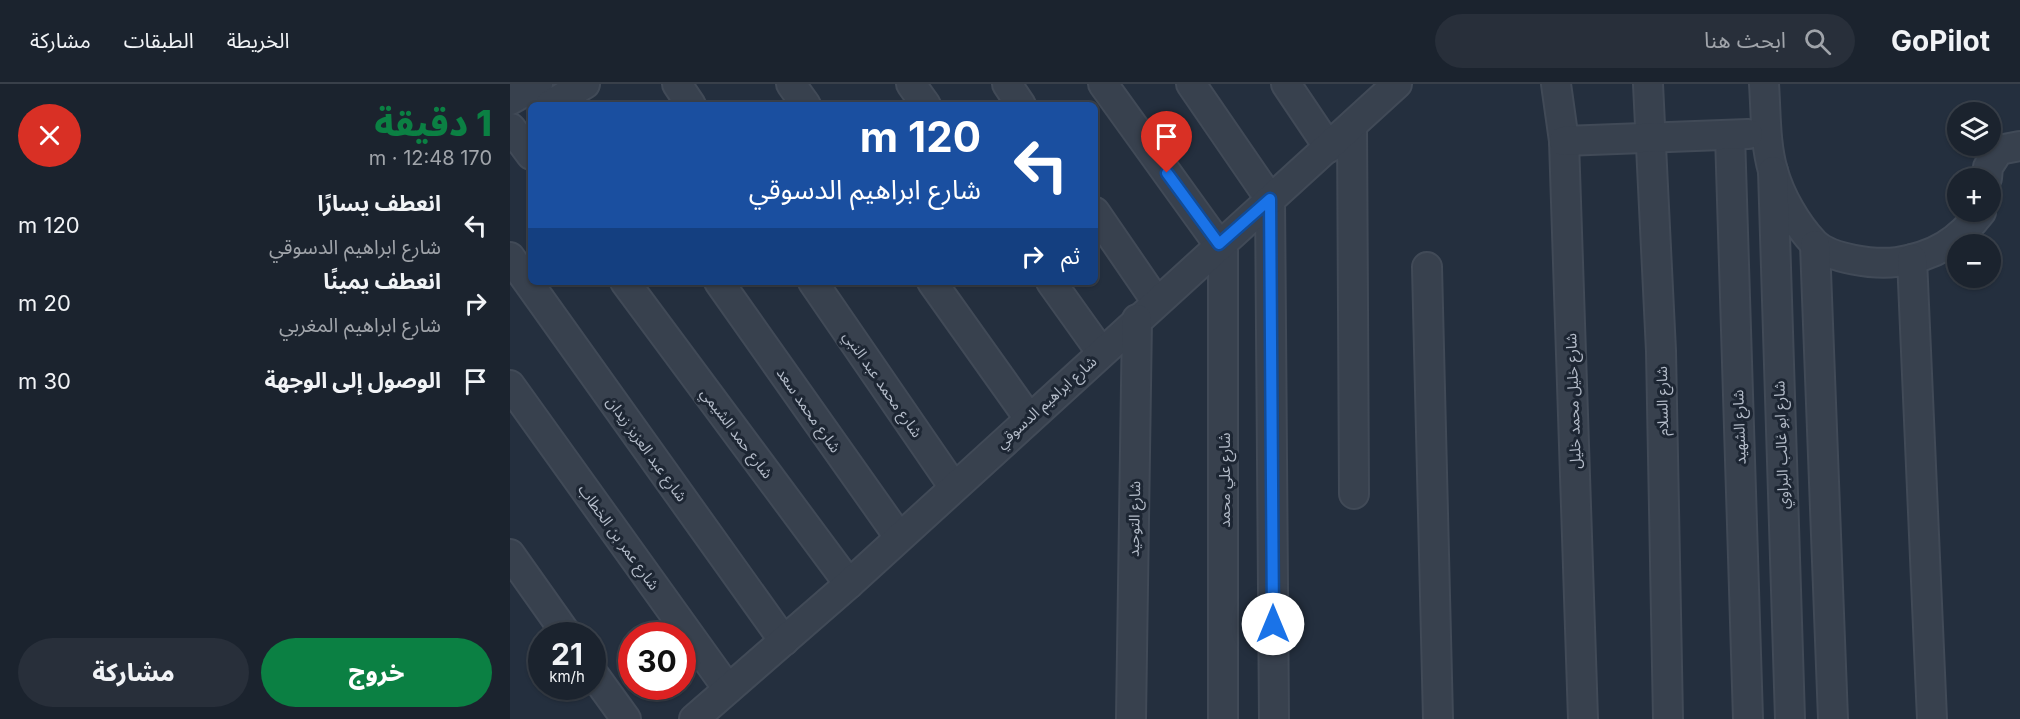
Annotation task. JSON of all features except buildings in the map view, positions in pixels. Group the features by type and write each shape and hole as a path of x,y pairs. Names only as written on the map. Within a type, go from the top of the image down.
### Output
{"street":[{"path":"676,84 689,102"},
{"path":"791,84 804,102"},
{"path":"911,84 924,102"},
{"path":"1007,84 1019,102"},
{"path":"1103,84 1221,243"},
{"path":"1191,84 1270,199 1274,719"},
{"path":"1286,84 1329,148"},
{"name":"شارع خليل محمد خليل","path":"1556,84 1564,141 1583,719"},
{"name":"شارع السلام","path":"1648,84 1661,351 1668,719"},
{"path":"1764,84 1773,171 1791,212 1815,244 1852,260 1882,264 1912,259 1963,235 1973,222"},
{"name":"شارع ابراهيم الدسوقي","path":"694,719 723,702 784,641 849,584 1028,417 1329,148 1395,85"},
{"path":"559,102 587,92"},
{"path":"519,105 528,142"},
{"path":"1352,126 1354,494"},
{"path":"1564,141 1650,140 1768,132"},
{"name":"شارع الشهيد","path":"1730,135 1748,719"},
{"path":"1988,168 1999,150 2020,146"},
{"name":"شارع ابو غالب البراوي","path":"1773,171 1790,719"},
{"path":"1098,218 1147,310"},
{"name":"شارع علي محمد","path":"1221,243 1223,719"},
{"path":"1815,244 1833,719"},
{"name":"شارع عبد العزيز زيدان","path":"510,257 528,282"},
{"path":"1912,259 1932,719"},
{"path":"1427,267 1438,719"},
{"name":"شارع عبد العزيز زيدان","path":"530,285 784,641"},
{"name":"شارع حمد الشيمي","path":"627,285 849,584"},
{"name":"شارع محمد سعد","path":"721,285 899,537"},
{"name":"شارع محمد عبد النبي","path":"815,285 953,486"},
{"path":"934,285 1028,417"},
{"path":"1054,285 1101,352"},
{"name":"شارع التوحيد","path":"1131,719 1147,310"},
{"name":"شارع عمر بن الخطاب","path":"510,385 723,702"},
{"path":"510,554 558,622"},
{"path":"606,691 626,719"}],"route":[{"path":"1167,173 1219,244 1270,199 1273,624"}]}
